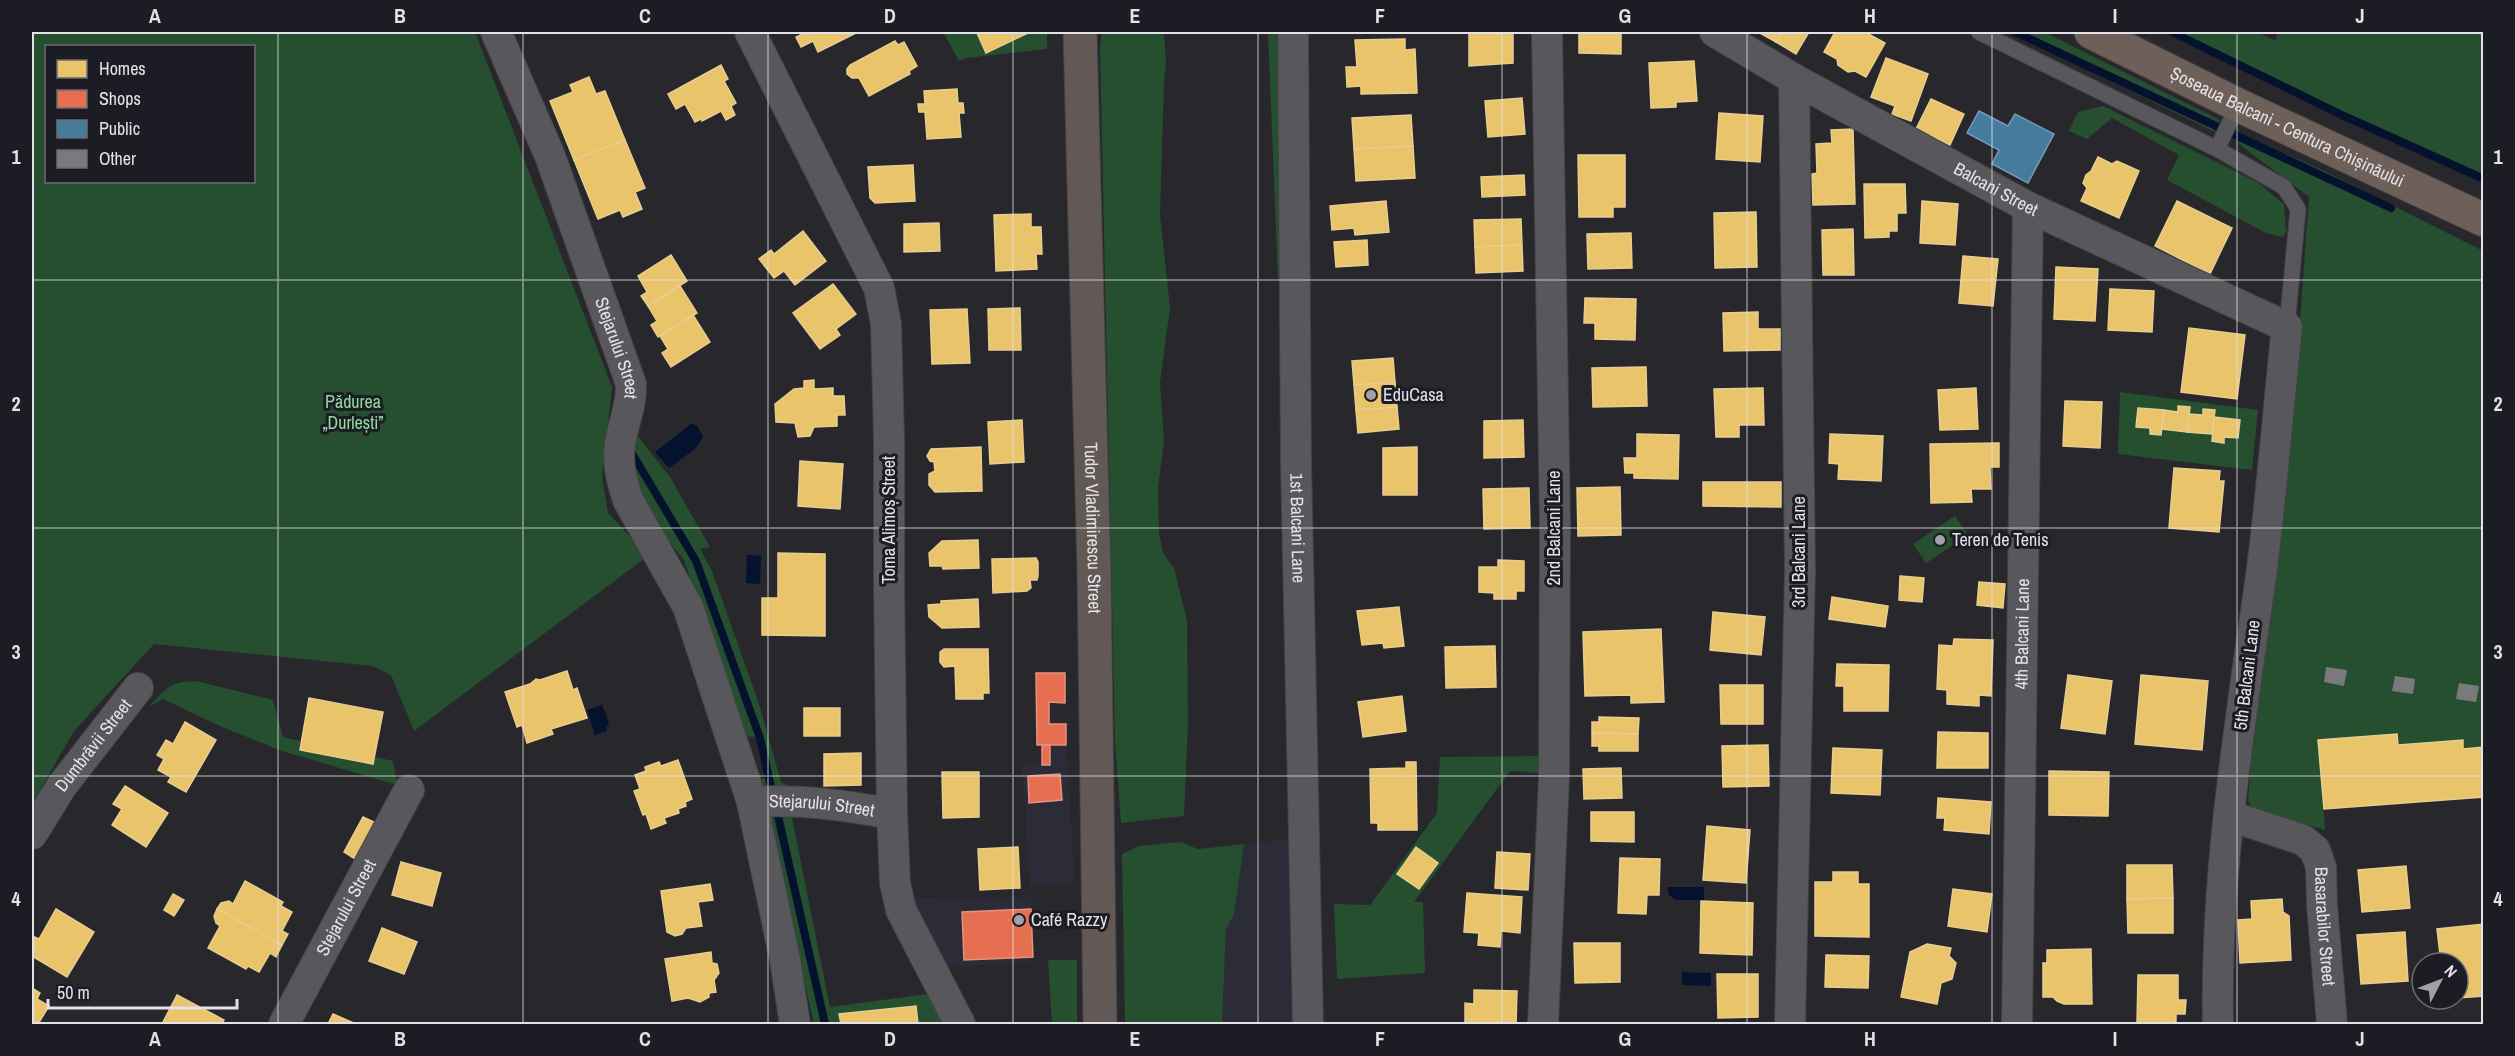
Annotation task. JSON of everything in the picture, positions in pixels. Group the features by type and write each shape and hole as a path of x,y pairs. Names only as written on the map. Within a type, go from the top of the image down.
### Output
{"highway":[{"name":"Șoseaua Balcani - Centura Chișinăului","path":"2091,32 2234,112 2484,220"}],"main road":[{"name":"Tudor Vladimirescu Street","path":"1080,32 1094,571 1100,1024"}],"street":[{"name":"Stejarului Street","path":"496,32 550,156 631,384 632,400 620,443 618,461 628,500 688,607 768,801 785,960 795,1024"},
{"name":"Toma Alimoș Street","path":"750,32 879,288 886,324 892,814 895,883 901,910 960,1024"},
{"name":"1st Balcani Lane","path":"1293,32 1296,475 1308,1024"},
{"name":"2nd Balcani Lane","path":"1543,1024 1554,778 1555,523 1547,32"},
{"name":"Balcani Street","path":"1715,32 1794,79 2028,207 2287,327"},
{"name":"3rd Balcani Lane","path":"1790,1024 1800,570 1794,79"},
{"name":"4th Balcani Lane","path":"2017,1024 2028,207"},
{"name":"5th Balcani Lane","path":"2218,1024 2217,967 2230,816 2249,650 2261,574 2287,327"},
{"name":"Dumbrăvii Street","path":"32,834 61,787 138,688"},
{"name":"Stejarului Street","path":"284,1024 410,790"},
{"name":"Stejarului Street","path":"768,801 848,806 892,814"},
{"name":"Basarabilor Street","path":"2230,816 2303,840 2315,850 2321,867 2332,1024"}],"lane":[{"path":"1979,32 2220,143 2283,187 2298,209 2287,327"},
{"path":"2220,143 2234,112"}],"shaded area":[{"path":"1042,745 1066,745 1075,883 1030,886 1022,765 1042,765"},
{"path":"1294,839 1297,1024 1222,1024 1226,929 1234,914 1244,844"},
{"path":"1031,897 1033,961 944,968 911,898"}],"green space":[{"name":"Pădurea „Durlești”","path":"32,32 475,32 612,387 602,477 608,513 648,556 414,731 391,675 372,666 154,644 74,731 32,804"},
{"path":"943,32 1047,32 1047,49 966,58 959,61"},
{"path":"1102,32 1164,33 1166,64 1160,215 1170,307 1160,382 1164,442 1158,488 1159,533 1163,553 1174,568 1187,621 1188,724 1184,816 1121,823 1115,742 1100,47"},
{"path":"1268,32 1277,32 1283,279 1278,280"},
{"path":"2010,32 2044,32 2220,120 2215,132"},
{"path":"2165,32 2257,32 2276,41 2277,32 2483,32 2483,183 2322,109"},
{"path":"2103,106 2257,182 2284,204 2286,232 2283,237 2266,233 2167,180 2179,155 2112,118 2087,139 2069,131 2078,112"},
{"path":"2241,134 2320,169 2483,251 2483,747 2463,749 2462,740 2398,745 2319,740 2325,830 2254,809 2248,801 2259,654 2293,415 2309,197 2239,144"},
{"path":"2120,392 2258,410 2252,470 2118,454"},
{"path":"633,430 670,477 710,547 700,549 712,571 759,704 781,782 787,785 785,789 767,787 753,781 766,778 756,737 742,736 684,560 659,529 626,465"},
{"name":"Teren de Tenis","path":"1955,516 1968,535 1926,563 1913,544"},
{"path":"196,681 273,700 283,737 301,741 300,750 373,764 375,757 393,761 397,785 282,751 222,727 163,699 150,706 175,684"},
{"path":"1540,756 1539,773 1510,771 1414,902 1423,902 1425,973 1337,979 1334,904 1370,905 1437,813 1440,757"},
{"path":"772,813 791,813 830,1007 927,994 946,1024 814,1024 772,838 769,820"},
{"path":"1181,842 1198,849 1244,844 1234,914 1226,929 1222,1024 1125,1024 1122,854 1139,846"},
{"path":"1048,960 1077,960 1077,1024 1052,1024"}],"water":[{"path":"692,423 697,426 703,437 695,449 669,468 655,452"},
{"path":"747,555 761,556 760,584 746,583"},
{"path":"602,705 609,723 606,727 607,731 595,735 587,710"},
{"path":"1668,887 1704,887 1704,900 1675,900 1668,894"},
{"path":"1682,972 1711,973 1711,986 1682,985"}],"building: Homes":[{"path":"807,32 856,33 818,52 813,41 801,47 796,37"},
{"path":"1030,32 986,53 977,33"},
{"path":"1469,32 1513,32 1513,63 1469,66"},
{"path":"1579,32 1621,32 1621,54 1579,53"},
{"path":"1758,32 1783,32 1776,42"},
{"path":"1783,32 1809,32 1796,54 1776,42"},
{"path":"1835,32 1865,32 1885,43 1866,77 1855,71 1848,72 1838,65 1837,59 1824,52"},
{"path":"1405,39 1405,50 1415,49 1417,93 1361,94 1361,86 1347,87 1346,67 1357,67 1355,40"},
{"path":"895,41 898,45 904,42 917,66 909,71 910,74 869,96 859,78 852,78 847,74 847,69 850,65"},
{"path":"1886,58 1928,74 1911,121 1892,114 1895,106 1871,97"},
{"path":"1694,61 1697,101 1676,102 1676,107 1651,108 1649,63"},
{"path":"721,65 728,79 724,81 736,103 731,106 735,115 726,120 721,111 702,121 701,119 695,122 685,104 676,109 668,94"},
{"path":"589,77 596,94 605,91 625,140 574,160 550,101 573,92 570,85"},
{"path":"957,89 958,103 963,103 964,113 959,113 961,137 927,139 925,112 919,112 918,104 925,104 924,91"},
{"path":"1522,98 1525,134 1488,137 1485,101"},
{"path":"1931,99 1964,114 1950,145 1916,129"},
{"path":"1719,113 1763,116 1760,162 1716,159"},
{"path":"1411,115 1413,146 1354,149 1352,118"},
{"path":"1853,129 1855,204 1813,205 1812,174 1817,173 1816,144 1832,143 1831,130"},
{"path":"625,140 645,188 635,192 642,209 623,217 620,210 598,219 574,160"},
{"path":"1413,146 1415,178 1356,181 1354,149"},
{"path":"1578,155 1625,155 1625,207 1613,207 1613,217 1579,217"},
{"path":"2098,157 2112,164 2117,161 2139,171 2119,218 2081,201 2087,188 2083,183 2086,175 2091,171"},
{"path":"913,165 915,201 875,203 870,198 868,167"},
{"path":"1524,175 1525,195 1482,197 1481,177"},
{"path":"1864,184 1905,184 1906,213 1897,213 1897,231 1889,231 1889,237 1865,238"},
{"path":"1386,201 1389,232 1355,235 1354,228 1332,230 1330,206"},
{"path":"1922,201 1958,204 1955,245 1920,243"},
{"path":"2177,201 2232,228 2210,274 2155,246"},
{"path":"1756,212 1757,267 1715,268 1714,213"},
{"path":"1031,214 1031,227 1041,227 1042,254 1036,254 1037,269 996,271 994,215"},
{"path":"1521,219 1522,245 1475,247 1474,220"},
{"path":"939,223 940,251 904,252 904,224"},
{"path":"1853,229 1854,275 1823,275 1822,230"},
{"path":"803,231 826,261 795,285 784,271 774,278 759,259 771,250 774,254"},
{"path":"1631,233 1632,268 1588,269 1587,234"},
{"path":"1367,240 1368,265 1336,267 1334,242"},
{"path":"1522,245 1523,271 1476,273 1475,247"},
{"path":"671,255 687,281 648,306 641,296 647,292 638,276"},
{"path":"1963,256 1998,259 1993,306 1959,303"},
{"path":"2056,267 2098,269 2095,321 2054,319"},
{"path":"833,284 856,314 836,329 840,335 820,349 793,313"},
{"path":"680,286 697,313 658,337 651,325 657,321 648,306"},
{"path":"2110,289 2154,291 2152,332 2108,330"},
{"path":"1585,298 1636,299 1635,340 1595,339 1595,323 1584,323"},
{"path":"1020,308 1021,350 989,350 988,309"},
{"path":"967,309 970,363 932,364 930,310"},
{"path":"1758,312 1758,329 1780,329 1780,350 1724,351 1723,313"},
{"path":"693,315 710,342 671,367 662,353 668,349 660,336"},
{"path":"2189,328 2245,335 2237,399 2181,392"},
{"path":"1393,358 1395,382 1354,385 1352,361"},
{"path":"1646,367 1647,406 1593,407 1592,368"},
{"path":"814,380 814,389 833,388 833,396 844,396 845,415 837,415 837,426 814,427 810,436 798,437 795,423 776,422 775,404 794,389 804,388 804,381"},
{"path":"1395,382 1397,407 1356,410 1354,385"},
{"path":"1763,388 1764,425 1739,425 1739,437 1716,437 1714,389"},
{"path":"1976,388 1978,429 1940,430 1938,390"},
{"path":"2065,401 2102,402 2100,448 2063,446"},
{"path":"2178,406 2190,407 2187,432 2162,429 2164,410 2178,412"},
{"path":"1397,407 1399,429 1358,433 1356,410"},
{"path":"2138,408 2164,410 2161,435 2150,434 2150,428 2136,427"},
{"path":"2203,409 2215,410 2212,434 2187,432 2189,414 2203,415"},
{"path":"2214,417 2240,420 2238,438 2224,437 2224,443 2212,441"},
{"path":"1022,420 1024,462 990,464 988,422"},
{"path":"1523,420 1524,457 1484,458 1484,421"},
{"path":"1637,434 1679,435 1678,479 1634,478 1634,473 1625,473 1624,458 1637,458"},
{"path":"1830,434 1883,436 1881,481 1838,479 1839,464 1829,463"},
{"path":"1999,443 1999,467 1990,467 1991,489 1971,489 1972,502 1931,503 1930,444"},
{"path":"981,447 982,491 935,492 929,485 929,474 935,471 934,462 930,461 927,456 931,449"},
{"path":"1417,447 1417,495 1383,495 1383,448"},
{"path":"800,461 843,464 840,509 798,506"},
{"path":"2174,468 2220,471 2219,481 2224,481 2219,532 2169,528"},
{"path":"1703,482 1781,482 1781,507 1703,506"},
{"path":"1620,487 1621,535 1578,536 1577,488"},
{"path":"1529,488 1530,528 1484,529 1483,489"},
{"path":"978,540 979,568 943,569 942,566 930,566 929,553 942,541"},
{"path":"778,553 825,554 825,636 762,635 762,598 778,598"},
{"path":"1036,558 1038,576 1037,580 1030,580 1031,588 1027,591 993,593 992,559"},
{"path":"1498,560 1524,561 1524,591 1516,591 1516,599 1494,599 1494,593 1479,592 1479,567 1498,567"},
{"path":"1900,576 1924,578 1922,602 1899,600"},
{"path":"1979,582 2005,584 2003,608 1977,605"},
{"path":"1832,597 1888,606 1885,627 1829,619"},
{"path":"978,599 979,627 942,628 929,617 928,605 941,604 941,601"},
{"path":"1399,607 1404,646 1384,648 1383,643 1362,645 1357,611"},
{"path":"1713,612 1765,617 1761,655 1710,650"},
{"path":"1661,629 1664,702 1631,703 1631,695 1585,696 1583,632"},
{"path":"1954,639 1993,640 1991,696 1979,695 1979,706 1947,704 1947,690 1937,689 1939,645 1953,646"},
{"path":"1495,646 1496,687 1446,688 1445,647"},
{"path":"944,649 988,649 989,693 983,693 983,699 956,699 955,666 944,667 940,662 940,652"},
{"path":"1837,664 1889,665 1888,711 1844,711 1844,686 1836,686"},
{"path":"567,671 573,690 577,688 587,718 551,729 553,734 527,743 522,725 517,727 505,692 530,684 536,679 540,680"},
{"path":"2068,675 2112,681 2105,734 2061,728"},
{"path":"2141,675 2208,681 2202,750 2135,744"},
{"path":"1720,685 1763,685 1763,724 1721,724"},
{"path":"1402,696 1406,731 1363,737 1358,702"},
{"path":"309,698 383,712 373,764 300,750"},
{"path":"804,708 840,708 840,736 804,736"},
{"path":"1599,717 1639,718 1638,734 1592,733 1592,722 1599,722"},
{"path":"185,722 216,740 186,792 168,782 171,777 158,770 164,759 157,755 166,740 173,744"},
{"path":"1938,732 1988,733 1988,768 1937,768"},
{"path":"1592,733 1638,734 1638,751 1599,751 1599,746 1592,746"},
{"path":"2397,734 2398,745 2463,740 2463,749 2484,747 2484,797 2324,809 2318,740"},
{"path":"1768,745 1769,786 1723,787 1722,746"},
{"path":"1833,748 1882,750 1880,795 1831,793"},
{"path":"861,753 861,785 824,786 824,754"},
{"path":"678,760 692,799 685,802 686,806 678,809 679,813 664,818 666,823 651,829 634,791 640,789 635,775 646,771 645,767 659,762 661,766"},
{"path":"1406,762 1416,762 1417,830 1378,830 1378,823 1371,823 1370,769 1406,768"},
{"path":"1621,768 1622,798 1584,799 1583,769"},
{"path":"2049,771 2109,772 2108,816 2049,815"},
{"path":"942,772 979,772 979,817 943,818"},
{"path":"125,786 168,813 146,847 112,825 122,809 113,804"},
{"path":"1938,798 1991,802 1989,834 1944,830 1945,818 1937,818"},
{"path":"1591,812 1634,812 1634,842 1591,841"},
{"path":"363,817 374,822 355,859 344,852"},
{"path":"1707,826 1750,830 1746,883 1703,880"},
{"path":"1018,847 1020,888 980,890 978,849"},
{"path":"1416,847 1438,863 1419,889 1397,874"},
{"path":"1497,852 1530,854 1528,890 1495,888"},
{"path":"1620,858 1660,859 1659,895 1647,895 1646,914 1618,913"},
{"path":"401,862 441,873 432,906 392,895"},
{"path":"2127,865 2172,865 2173,898 2127,899"},
{"path":"2406,866 2410,908 2362,912 2358,870"},
{"path":"1833,872 1858,872 1858,884 1869,884 1869,937 1815,936 1815,882 1833,882"},
{"path":"245,881 283,902 281,906 292,912 282,931 288,934 282,945 217,909 221,903 229,901 233,904"},
{"path":"710,884 713,900 698,902 702,926 686,928 682,934 675,936 667,932 661,891"},
{"path":"1953,889 1992,894 1987,932 1948,926"},
{"path":"1467,893 1522,897 1520,933 1501,931 1500,947 1478,945 1479,933 1464,932"},
{"path":"173,894 184,900 174,916 164,910"},
{"path":"2173,898 2173,933 2128,933 2127,899"},
{"path":"2282,899 2283,912 2289,916 2291,960 2240,963 2238,920 2252,919 2251,901"},
{"path":"1701,901 1753,903 1752,955 1700,953"},
{"path":"56,909 94,932 67,977 32,956 32,936 39,939"},
{"path":"217,909 282,945 276,957 270,953 259,972 248,966 246,969 208,948 220,926 216,923 214,916"},
{"path":"2484,924 2484,996 2470,997 2470,951 2440,951 2437,929"},
{"path":"382,928 417,942 404,974 369,961"},
{"path":"2405,932 2408,981 2361,984 2357,935"},
{"path":"1574,943 1620,943 1620,982 1575,983"},
{"path":"1927,944 1951,948 1949,956 1956,963 1952,979 1941,983 1937,1004 1901,997 1910,952"},
{"path":"2091,949 2092,1004 2064,1004 2053,997 2043,997 2043,963 2047,963 2047,950"},
{"path":"711,952 712,963 717,964 719,973 714,980 716,992 709,993 709,997 700,1002 688,998 672,1001 665,959"},
{"path":"1826,955 1869,956 1868,988 1825,987"},
{"path":"1717,974 1758,974 1758,1017 1718,1018"},
{"path":"2138,975 2178,975 2178,1000 2186,1000 2185,1014 2176,1014 2176,1024 2137,1024"},
{"path":"32,988 40,993 37,999 49,1006 38,1024 32,1024"},
{"path":"1474,990 1517,991 1516,1024 1465,1024 1465,1003 1474,1004"},
{"path":"177,995 224,1020 222,1024 162,1024"},
{"path":"916,1006 918,1024 841,1024 839,1014"},
{"path":"333,1014 356,1024 328,1024"}],"building: Shops":[{"path":"1036,673 1065,673 1065,703 1049,702 1049,724 1066,724 1066,745 1037,745"},
{"path":"1042,745 1050,745 1050,765 1042,765"},
{"path":"1060,774 1062,800 1029,803 1028,776"},
{"path":"1031,909 1033,957 964,960 962,912"}],"building: Public":[{"path":"1979,111 2008,126 2015,114 2054,134 2028,183 1992,164 1999,150 1967,133"}],"building: Other":[{"path":"2326,667 2347,670 2344,686 2324,682"},
{"path":"2395,676 2415,679 2413,694 2392,691"},
{"path":"2459,683 2479,686 2476,702 2456,699"}],"waterway":[{"path":"2015,32 2391,208"},
{"path":"2172,32 2344,116 2484,179"},
{"path":"630,450 696,561 760,738 773,796"},
{"path":"776,807 825,1024"}],"place":[{"name":"EduCasa","path":"1371,395"},
{"name":"Teren de Tenis","path":"1940,540"},
{"name":"Café Razzy","path":"1019,920"}]}
